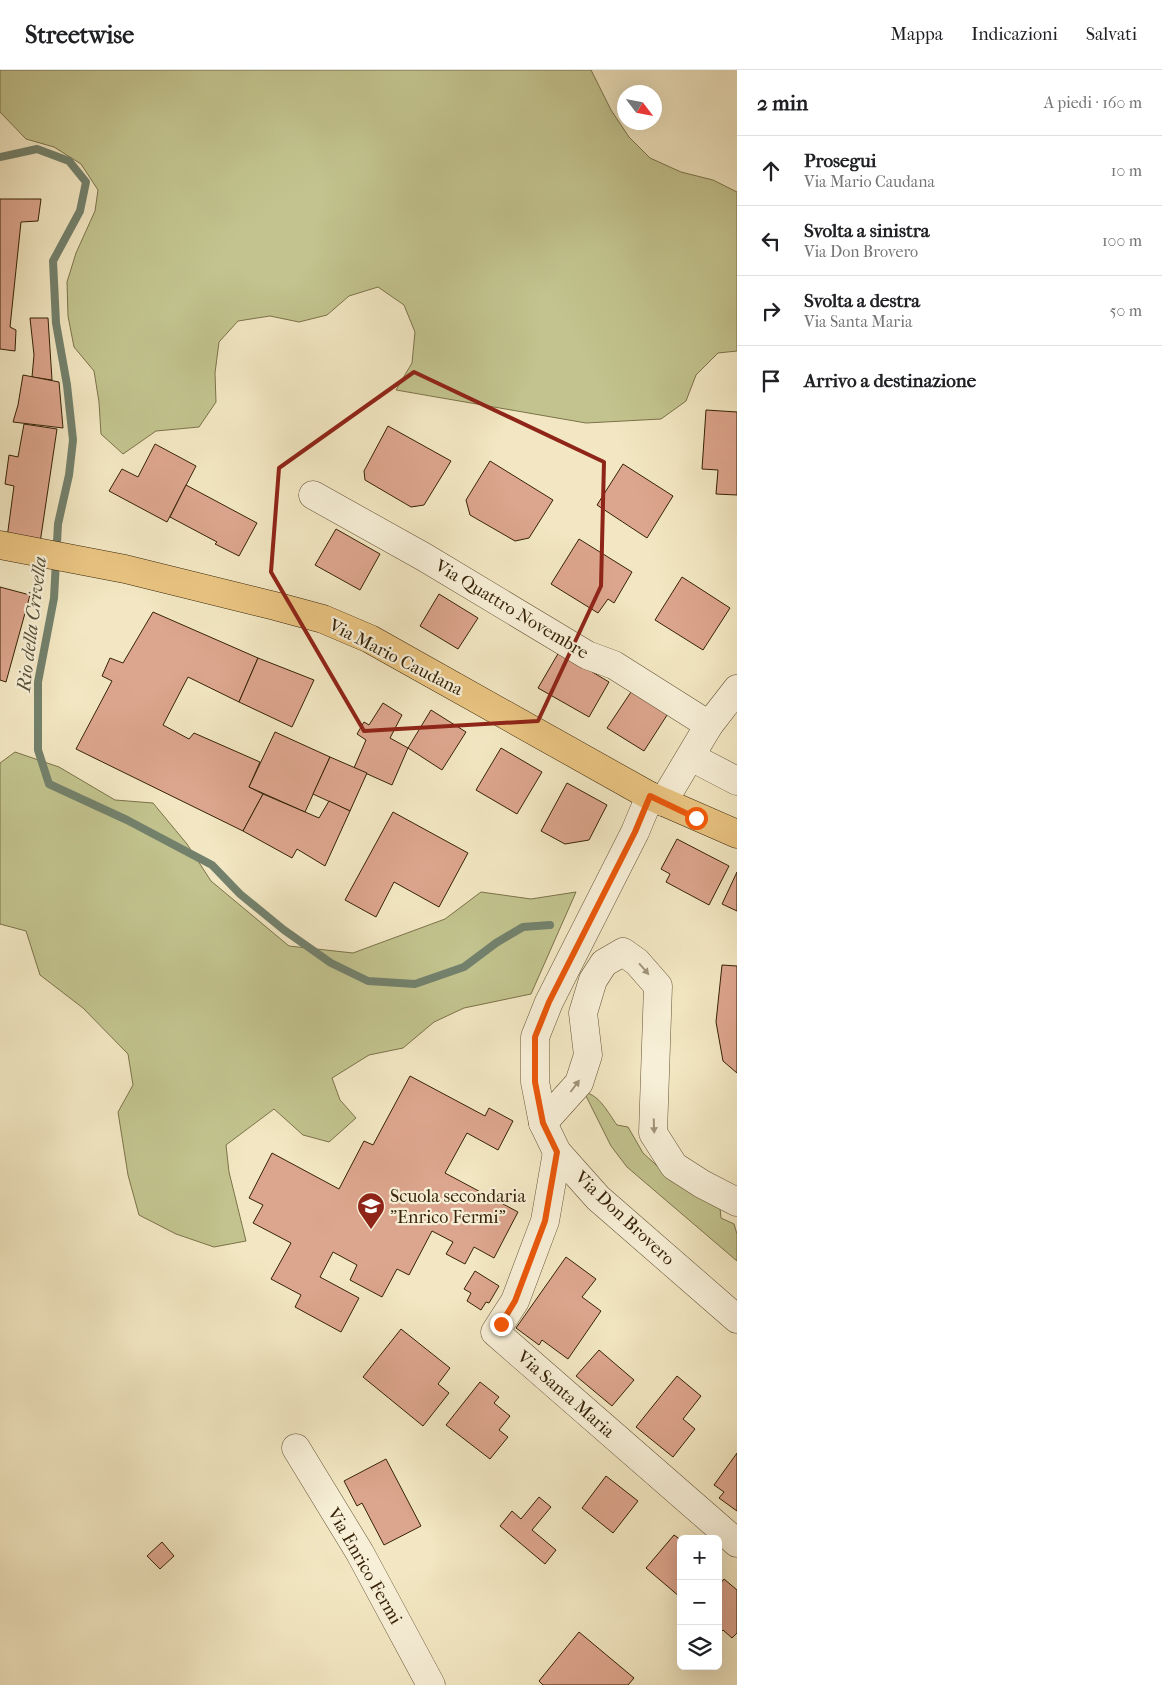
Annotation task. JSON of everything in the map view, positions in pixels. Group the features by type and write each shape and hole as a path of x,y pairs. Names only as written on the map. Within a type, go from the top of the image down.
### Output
{"main road":[{"name":"Via Mario Caudana","path":"0,545 125,569 323,619 370,639 656,799 737,834"}],"street":[{"name":"Via Quattro Novembre","path":"313,494 424,556 587,655 614,665 709,724"},
{"path":"656,799 690,757 709,724 737,689"},
{"path":"690,757 737,781"},
{"name":"Via Don Brovero","path":"656,799 635,832 549,1002 535,1037 535,1082 543,1123 557,1152 598,1198 737,1319"},
{"path":"543,1123 578,1083 588,1055 583,1012 592,980 604,963 622,952 637,962 658,986 653,1133 674,1166 702,1184 737,1202"},
{"name":"Via Santa Maria","path":"557,1152 545,1221 515,1301 496,1332 737,1543"},
{"name":"Via Enrico Fermi","path":"296,1448 360,1553 431,1685"}],"highlighted area":[{"path":"414,372 604,462 601,586 538,721 364,731 271,572 279,468"}],"green space":[{"path":"0,70 591,70 617,119 617,130 624,130 650,158 681,172 713,180 737,192 737,351 718,353 696,375 686,401 661,419 586,423 396,390 412,363 415,332 404,305 378,287 349,296 327,315 299,322 270,316 238,321 219,342 215,373 216,402 199,427 156,431 123,454 101,434 99,402 94,371 74,347 68,316 67,282 76,253 95,211 98,190 81,164 54,147 26,139 0,112"},
{"path":"15,752 59,767 115,800 153,803 187,844 211,881 289,946 353,953 445,919 481,892 531,899 576,892 531,994 464,1008 434,1022 403,1048 369,1055 332,1078 340,1100 356,1118 329,1142 303,1135 274,1109 226,1145 229,1172 246,1241 214,1247 176,1234 139,1215 128,1175 118,1112 133,1085 128,1054 83,1008 40,975 26,931 0,924 0,763"},
{"path":"584,1092 599,1101 617,1125 628,1127 643,1153 676,1183 720,1208 721,1218 734,1224 737,1234 737,1261 627,1167 611,1146"}],"building":[{"path":"0,199 41,199 38,221 21,222 10,327 16,330 15,351 0,349"},
{"path":"30,318 48,318 52,380 32,377 34,355"},
{"path":"23,375 59,382 63,428 13,422"},
{"path":"706,410 737,412 737,495 716,494 718,470 702,469"},
{"path":"24,424 57,429 40,543 7,538 14,486 5,484 9,455 18,457"},
{"path":"388,426 451,461 424,505 411,507 365,480 364,471"},
{"path":"155,444 196,466 167,522 109,491 122,469 138,477"},
{"path":"490,461 553,500 529,538 515,541 470,515 466,500"},
{"path":"623,464 673,496 647,538 597,505"},
{"path":"186,485 257,523 239,556 170,517"},
{"path":"336,529 380,554 360,590 315,565"},
{"path":"579,539 632,572 614,603 608,599 598,613 551,584"},
{"path":"682,577 730,608 703,650 655,620"},
{"path":"0,587 30,595 6,682 0,680"},
{"path":"439,594 478,618 458,649 420,626"},
{"path":"153,612 258,658 239,702 188,677 163,725 189,739 194,733 260,762 249,787 263,794 243,831 76,749 112,681 102,676 110,658 123,663"},
{"path":"559,652 609,682 589,717 538,688"},
{"path":"258,658 314,680 292,727 239,702"},
{"path":"633,689 669,712 644,751 607,728"},
{"path":"383,703 402,715 390,738 408,748 392,785 354,768 366,740 357,734 364,722 369,725"},
{"path":"431,710 466,732 442,770 408,748"},
{"path":"275,732 330,757 305,812 249,787"},
{"path":"501,748 542,772 517,814 476,790"},
{"path":"330,757 367,773 350,811 313,794"},
{"path":"567,783 607,805 589,840 565,844 541,831"},
{"path":"263,794 319,818 329,801 350,811 325,866 297,849 292,858 243,831"},
{"path":"393,812 468,853 439,907 394,882 376,917 345,900"},
{"path":"677,839 729,866 709,905 666,882 670,874 661,869"},
{"path":"737,872 737,911 722,904"},
{"path":"722,965 737,966 737,1073 723,1061 716,1022"},
{"path":"410,1076 485,1116 489,1108 513,1121 498,1150 467,1133 445,1173 518,1212 494,1258 474,1247 465,1264 446,1254 453,1242 432,1231 409,1275 397,1269 382,1297 350,1280 357,1265 333,1252 320,1277 359,1298 341,1332 295,1307 301,1295 271,1279 291,1243 253,1223 263,1205 249,1198 272,1153 339,1189 364,1141 373,1145"},
{"path":"566,1257 596,1279 582,1297 601,1311 568,1359 542,1340 539,1345 516,1328"},
{"path":"475,1271 499,1286 489,1303 486,1302 481,1310 467,1301 471,1293 464,1289"},
{"path":"401,1329 450,1368 438,1384 449,1393 423,1426 363,1377"},
{"path":"599,1350 634,1380 612,1406 576,1376"},
{"path":"677,1376 701,1396 683,1419 695,1429 673,1457 636,1427"},
{"path":"480,1382 499,1397 494,1403 510,1416 499,1430 508,1437 490,1459 446,1425"},
{"path":"737,1453 737,1511 719,1498 724,1492 714,1485"},
{"path":"386,1459 421,1526 384,1545 362,1503 357,1506 344,1481"},
{"path":"606,1476 638,1501 613,1533 582,1508"},
{"path":"539,1497 551,1507 532,1530 556,1550 545,1564 500,1526 512,1511 521,1519"},
{"path":"674,1535 677,1537 677,1594 646,1568"},
{"path":"162,1542 174,1556 160,1569 147,1556"},
{"path":"724,1579 737,1590 737,1633 732,1638 722,1631 722,1582"},
{"path":"579,1632 634,1678 628,1685 543,1685 539,1681"}],"waterway":[{"name":"Rio della Crivella","path":"0,157 37,149 69,161 86,182 80,211 53,261 56,323 67,385 73,440 69,475 58,524 54,598 38,682 38,750 49,784 127,820 212,865 240,894 284,930 331,963 368,981 415,984 464,967 496,943 523,927 550,925"}],"place":[{"name":"Scuola secondaria \"Enrico Fermi\"","path":"371,1230"}],"route":[{"path":"501,1324 515,1301 545,1221 557,1152 543,1123 535,1082 535,1037 549,1002 635,832 650,796 696,818"}]}
